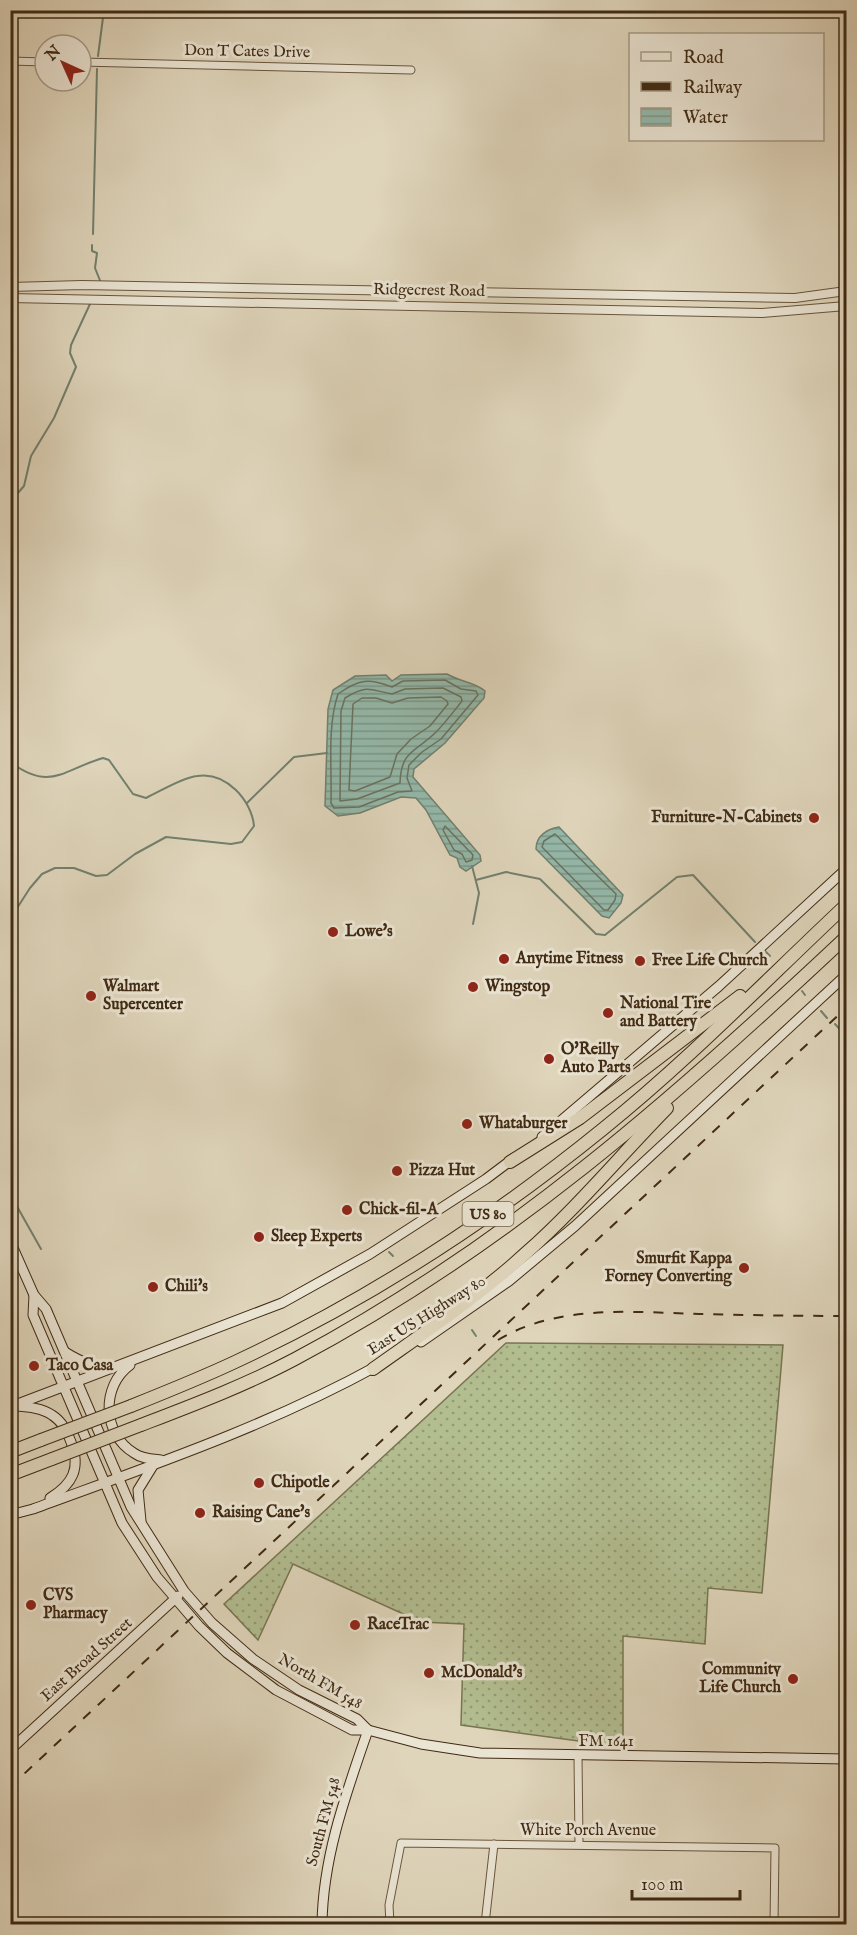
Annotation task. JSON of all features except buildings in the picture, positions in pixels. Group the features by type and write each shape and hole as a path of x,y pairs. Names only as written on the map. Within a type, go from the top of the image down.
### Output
{"highway":[{"name":"US 80","path":"10,1452 131,1406 236,1362 343,1305 429,1255 604,1128 846,905"},
{"name":"US 80","path":"10,1475 141,1425 293,1360 443,1271 576,1175 681,1087 846,937"},
{"path":"510,1162 590,1111 797,951"},
{"path":"373,1369 473,1297 526,1253 576,1205 669,1106 681,1087"}],"main road":[{"path":"12,1406 282,1303 407,1232 510,1162 666,1033 846,869"},
{"name":"East US Highway 80","path":"10,1515 104,1483 288,1412 373,1369 458,1318 518,1273 574,1226 846,975"},
{"name":"North FM 548","path":"10,1241 34,1295 46,1309 141,1526 184,1590 212,1623 253,1659 298,1690 357,1719 368,1730"},
{"name":"North FM 548","path":"34,1295 33,1315 104,1483 130,1535 175,1599 222,1648 276,1690 352,1730 368,1730"},
{"path":"65,1352 80,1361 98,1366 120,1366"},
{"path":"136,1360 119,1374 110,1388 108,1402 111,1419 119,1438 132,1452 142,1457 164,1460"},
{"path":"12,1406 41,1410 57,1419 65,1428 75,1454 76,1470 68,1484 33,1509"},
{"path":"141,1526 138,1490 154,1464"},
{"name":"East Broad Street","path":"10,1750 184,1590"},
{"name":"FM 1641","path":"368,1730 405,1741 460,1751 578,1757 846,1760"},
{"name":"South FM 548","path":"322,1924 323,1890 330,1844 368,1730"}],"street":[{"path":"10,61 33,62"},
{"name":"Don T Cates Drive","path":"93,62 411,70"},
{"name":"Ridgecrest Road","path":"10,286 104,285 795,298 846,291"},
{"name":"Ridgecrest Road","path":"10,298 762,313 846,306"},
{"path":"578,1757 579,1844"},
{"name":"White Porch Avenue","path":"390,1924 389,1905 400,1843 775,1848 774,1924"},
{"path":"485,1924 494,1844"}],"shaded area":[{"path":"506,1343 783,1345 762,1593 708,1588 705,1644 623,1636 623,1747 461,1725 464,1624 421,1622 293,1564 258,1640 224,1604"}],"water":[{"path":"447,674 481,688 485,691 484,698 445,743 414,769 413,777 480,855 481,861 466,871 460,867 457,858 450,855 426,810 416,798 401,797 360,813 338,816 325,806 328,709 333,690 355,676 386,675 392,681 401,675"},
{"path":"559,827 623,895 621,903 609,918 602,916 536,849 536,844 543,834"}],"waterway":[{"path":"98,56 104,10"},
{"path":"93,234 97,69"},
{"path":"92,245 92,251 97,253 95,268 101,283"},
{"path":"10,502 24,486 31,456 54,418 76,367 70,353 71,345 90,304"},
{"path":"247,803 294,757 327,753"},
{"path":"10,762 36,776 47,777 57,776 103,758 109,760 133,794 146,798 191,777 218,778 236,790 243,798 254,826 242,842 231,844 166,837 135,854 107,875 96,876 74,868 55,868 42,874 10,919"},
{"path":"472,866 479,893 473,924"},
{"path":"476,880 506,872 540,879 596,934 605,935 677,877 693,875 755,942"},
{"path":"764,950 770,956"},
{"path":"802,991 805,995"},
{"path":"821,1011 827,1018"},
{"path":"835,1024 846,1036"},
{"path":"10,1194 41,1249"},
{"path":"389,1252 393,1256"},
{"path":"472,1330 476,1336"}],"railway":[{"path":"10,1787 846,1008"},
{"path":"498,1340 521,1328 545,1320 596,1313 846,1316"}],"place":[{"name":"Furniture-N-Cabinets","path":"814,818"},
{"name":"Lowe's","path":"333,932"},
{"name":"Anytime Fitness","path":"504,959"},
{"name":"Free Life Church","path":"640,961"},
{"name":"Wingstop","path":"473,987"},
{"name":"Walmart Supercenter","path":"91,996"},
{"name":"National Tire and Battery","path":"608,1013"},
{"name":"O'Reilly Auto Parts","path":"549,1059"},
{"name":"Whataburger","path":"467,1124"},
{"name":"Pizza Hut","path":"397,1171"},
{"name":"Chick-fil-A","path":"347,1210"},
{"name":"Sleep Experts","path":"259,1237"},
{"name":"Smurfit Kappa Forney Converting","path":"744,1268"},
{"name":"Chili's","path":"153,1287"},
{"name":"Taco Casa","path":"34,1366"},
{"name":"Chipotle","path":"259,1483"},
{"name":"Raising Cane's","path":"200,1513"},
{"name":"CVS Pharmacy","path":"31,1605"},
{"name":"RaceTrac","path":"355,1625"},
{"name":"McDonald's","path":"429,1673"},
{"name":"Community Life Church","path":"793,1679"}]}
